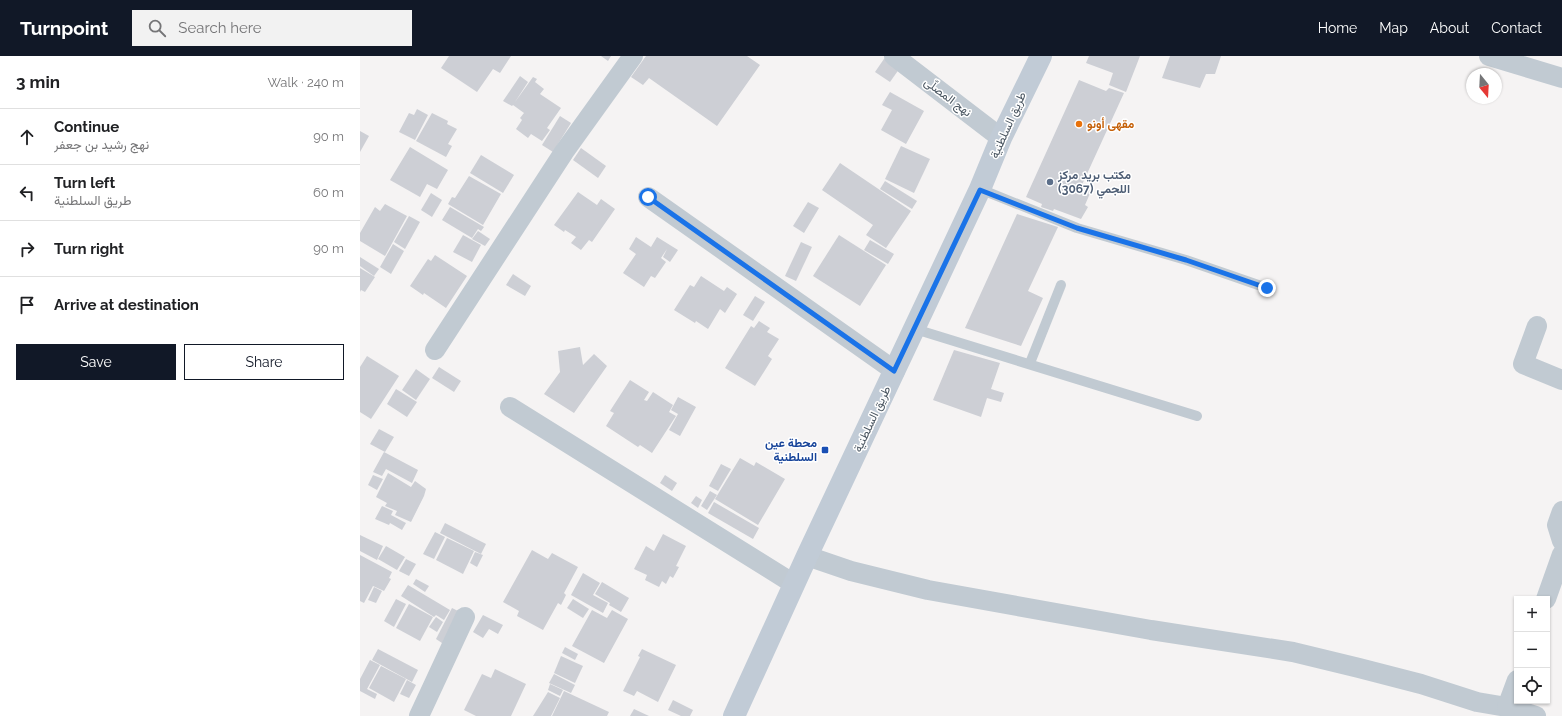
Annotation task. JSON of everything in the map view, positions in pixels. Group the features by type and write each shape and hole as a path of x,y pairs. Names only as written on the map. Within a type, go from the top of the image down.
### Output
{"main road":[{"name":"طريق السلطنية","path":"734,716 807,556 980,190 1001,138 1040,56"}],"street":[{"path":"435,350 564,152 633,56"},
{"name":"نهج المصلّى","path":"894,56 1001,138"},
{"path":"1489,56 1562,78"},
{"path":"648,197 894,371"},
{"path":"1537,326 1523,364 1562,380"},
{"path":"510,407 794,584"},
{"path":"1562,511 1557,525 1562,541"},
{"path":"1547,596 1562,554"},
{"path":"807,556 851,571 928,590 1151,630 1294,652 1413,682 1475,709 1507,707 1536,716"},
{"path":"419,716 465,617"},
{"path":"1507,707 1514,688"}],"lane":[{"path":"980,190 1077,228 1186,260 1267,288"},
{"path":"1030,363 1061,284"},
{"path":"915,329 1030,363 1197,416"}],"building":[{"path":"449,56 511,56 500,73 493,69 477,92 441,68"},
{"path":"601,56 611,56 608,61"},
{"path":"646,56 747,56 760,65 717,126 649,78 643,85 631,77"},
{"path":"886,56 902,65 890,82 875,72"},
{"path":"1089,56 1140,56 1126,92 1109,85 1113,73 1086,63"},
{"path":"1170,56 1221,56 1215,74 1206,74 1200,88 1162,78"},
{"path":"520,76 528,82 515,102 533,77 537,79 535,82 544,89 540,94 561,108 547,128 550,130 542,141 531,134 528,138 516,129 522,120 520,118 524,113 513,105 512,106 503,101"},
{"path":"1079,80 1106,91 1109,88 1124,93 1081,187 1091,191 1085,205 1088,207 1081,219 1054,209 1053,211 1041,207 1042,204 1026,197"},
{"path":"890,92 924,111 906,144 881,130 892,110 882,105"},
{"path":"417,109 428,115 415,140 399,132 409,113 414,115"},
{"path":"432,113 448,121 447,124 457,129 448,144 452,146 446,157 416,141"},
{"path":"560,116 571,123 553,152 542,145"},
{"path":"360,131 369,136 360,152"},
{"path":"901,146 930,159 914,193 885,179"},
{"path":"410,147 448,170 437,189 427,184 420,197 390,180"},
{"path":"581,148 606,166 598,178 573,160"},
{"path":"481,155 514,175 503,193 470,173"},
{"path":"840,163 911,211 886,248 866,235 873,225 822,190"},
{"path":"469,176 501,194 483,225 448,204 452,197 455,198"},
{"path":"885,181 917,201 912,209 880,189"},
{"path":"578,192 597,205 601,199 615,209 592,242 589,240 581,250 571,243 576,237 565,230 564,232 554,225"},
{"path":"431,193 442,200 432,217 421,210"},
{"path":"808,202 819,208 804,233 793,226"},
{"path":"385,204 407,216 385,256 360,241 360,233 375,207 380,211"},
{"path":"450,207 484,227 481,231 478,229 472,238 442,220"},
{"path":"1017,214 1058,227 1028,291 1043,298 1021,346 965,328"},
{"path":"409,216 420,222 405,249 394,242"},
{"path":"478,231 490,239 485,246 472,239"},
{"path":"463,235 481,245 472,262 453,252"},
{"path":"839,235 886,265 860,306 813,276"},
{"path":"636,237 651,247 657,237 678,250 670,262 663,257 667,249 661,258 666,262 655,278 651,276 644,287 623,273 636,254 629,249"},
{"path":"870,240 894,254 888,264 864,250"},
{"path":"801,242 812,247 796,281 785,276"},
{"path":"393,244 404,251 391,274 380,267"},
{"path":"435,255 467,276 446,308 424,293 423,295 410,286 428,259 431,261"},
{"path":"360,257 379,269 374,276 360,266"},
{"path":"360,268 375,277 365,292 361,290 360,292"},
{"path":"513,274 531,286 525,296 506,285"},
{"path":"701,276 724,291 727,287 737,294 725,313 720,309 708,329 674,310 690,285 694,287"},
{"path":"755,296 765,302 753,321 743,315"},
{"path":"759,321 770,328 767,332 779,339 768,356 772,359 755,386 725,368 751,326 754,328"},
{"path":"580,347 583,365 594,354 607,366 574,413 544,394 560,372 558,351"},
{"path":"954,350 1000,363 991,389 1004,393 1001,402 987,398 981,417 933,400"},
{"path":"367,356 399,376 371,419 360,412 360,367"},
{"path":"439,367 461,381 454,392 432,378"},
{"path":"416,369 430,379 416,400 402,390"},
{"path":"630,380 649,392 644,400 647,401 653,392 673,405 669,412 676,416 652,453 640,445 638,447 606,426 614,413 610,411"},
{"path":"396,389 417,402 407,417 387,404"},
{"path":"678,397 696,407 680,436 669,430 678,414 671,410"},
{"path":"379,429 394,437 385,452 370,444"},
{"path":"384,452 418,470 412,483 386,469 382,476 373,472"},
{"path":"740,458 754,466 756,462 785,479 758,525 715,499"},
{"path":"721,464 731,469 718,491 709,486"},
{"path":"388,473 411,487 415,481 426,489 411,522 395,515 397,511 385,506 387,503 376,497"},
{"path":"373,475 383,479 377,490 368,485"},
{"path":"665,475 677,483 672,491 660,483"},
{"path":"710,491 717,495 707,510 701,506"},
{"path":"696,496 702,500 698,508 691,503"},
{"path":"714,502 759,528 753,539 708,513"},
{"path":"382,506 393,511 391,515 406,523 402,530 390,523 389,525 375,519"},
{"path":"445,523 486,544 481,554 440,533"},
{"path":"435,532 445,537 434,559 423,554"},
{"path":"663,534 686,546 676,566 679,567 673,578 670,576 666,584 662,581 659,587 645,580 647,575 634,569 646,546 654,551"},
{"path":"360,535 383,546 377,560 360,551"},
{"path":"447,538 474,551 463,574 436,560"},
{"path":"386,546 405,557 397,570 378,559"},
{"path":"532,550 548,559 552,553 578,567 564,593 566,595 561,605 558,603 543,630 517,616 519,611 503,602"},
{"path":"475,552 483,555 477,567 470,563"},
{"path":"360,555 392,572 389,578 391,579 384,591 373,586 364,603 360,601"},
{"path":"406,559 416,564 409,576 399,571"},
{"path":"583,573 600,583 593,595 608,603 603,613 571,595"},
{"path":"416,579 429,586 425,592 413,584"},
{"path":"602,582 629,598 621,612 595,594"},
{"path":"408,585 450,610 444,620 436,615 434,617 401,596"},
{"path":"374,587 382,591 376,603 368,600"},
{"path":"396,599 406,604 394,627 384,621"},
{"path":"573,599 589,609 583,618 567,608"},
{"path":"409,604 433,617 420,641 396,628"},
{"path":"452,608 462,613 445,645 436,639"},
{"path":"592,610 607,618 612,610 628,619 604,663 572,646"},
{"path":"483,615 503,625 498,634 489,629 483,638 473,632"},
{"path":"436,617 443,622 437,632 429,627"},
{"path":"565,647 578,654 575,660 562,653"},
{"path":"378,649 418,670 412,682 372,660"},
{"path":"642,649 676,665 658,702 637,691 634,696 623,691 640,657 638,656"},
{"path":"561,656 583,666 575,683 554,673"},
{"path":"370,660 380,665 367,689 377,694 375,699 360,691 360,679"},
{"path":"381,666 406,679 394,702 369,688"},
{"path":"495,669 526,684 511,716 476,716 464,710 482,674 491,678"},
{"path":"554,674 575,685 571,693 549,683"},
{"path":"407,680 416,685 409,698 400,694"},
{"path":"550,684 563,690 560,696 548,690"},
{"path":"564,691 609,712 607,716 552,716"},
{"path":"548,692 560,698 551,716 533,716"},
{"path":"673,700 693,710 690,716 681,716 668,710"},
{"path":"634,709 649,716 630,716"}],"place":[{"name":"مقهى أونو","path":"1079,124"},
{"name":"مكتب بريد مركز اللجمي (3067)","path":"1050,182"},
{"name":"محطة عين السلطنية","path":"825,450"}],"route":[{"path":"648,197 894,371 980,190 1077,228 1186,260 1267,288"}]}
